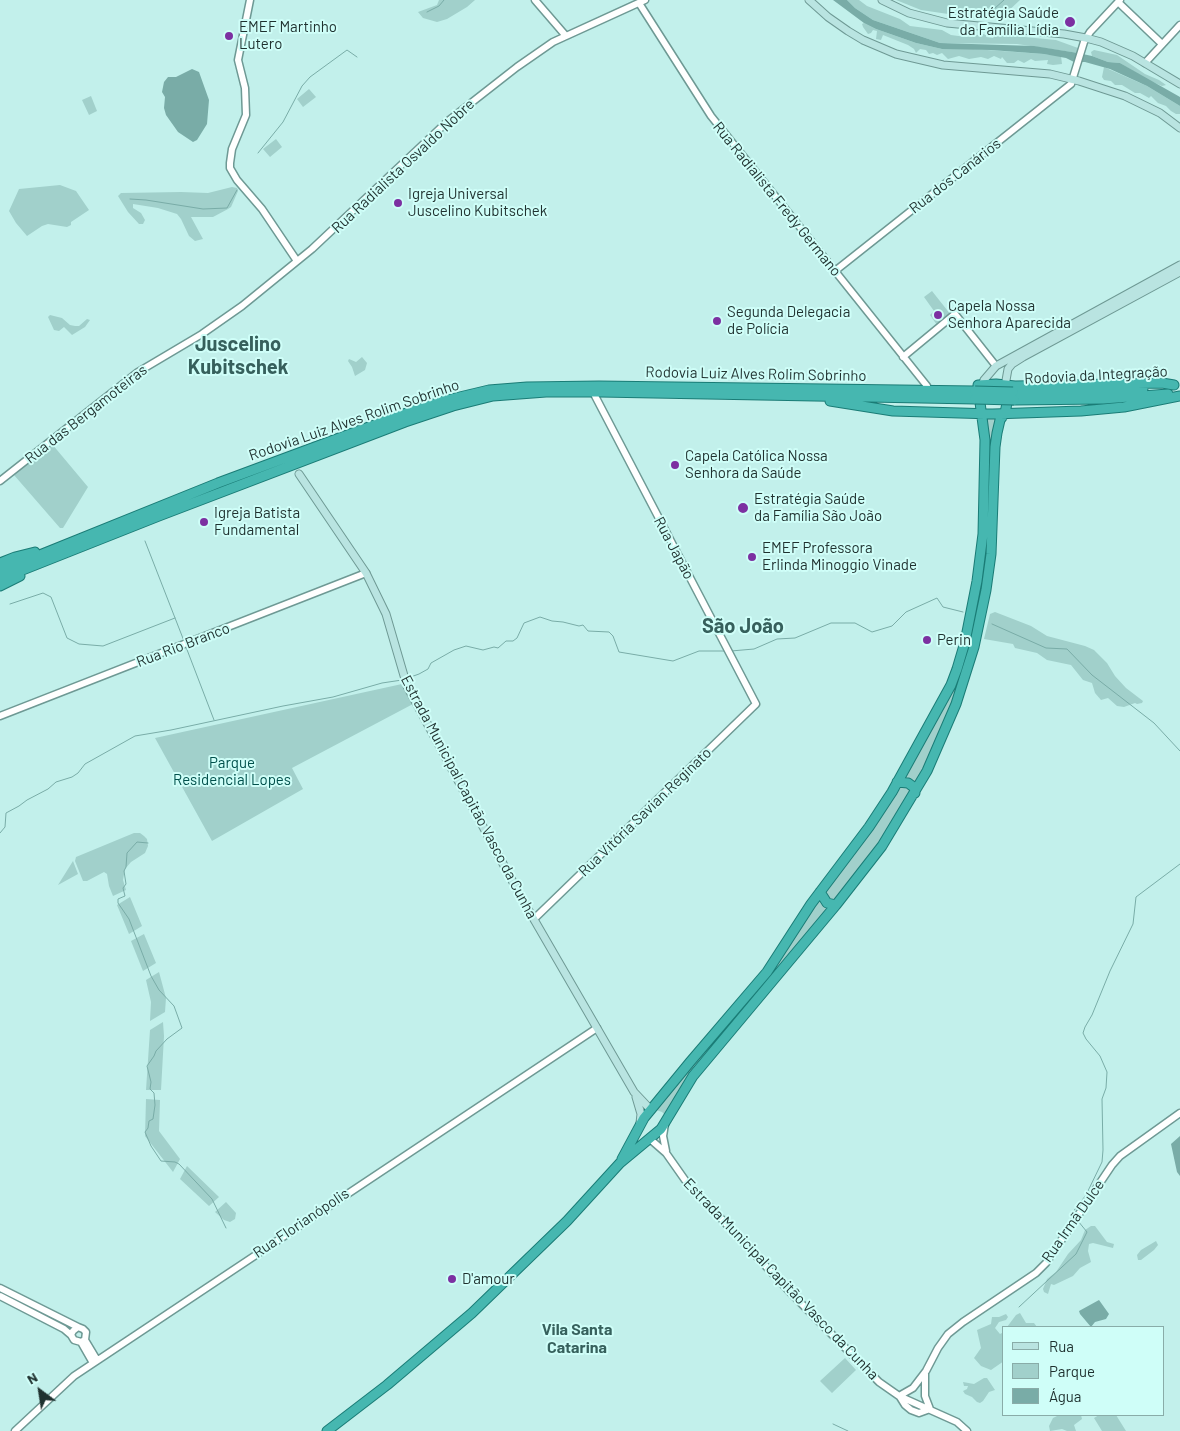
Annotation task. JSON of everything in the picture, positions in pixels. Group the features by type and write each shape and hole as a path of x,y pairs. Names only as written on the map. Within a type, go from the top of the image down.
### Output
{"highway":[{"path":"805,390 826,387 927,386 977,392 996,384 1005,386 1162,383 1178,387"},
{"name":"Rodovia Luiz Alves Rolim Sobrinho","path":"0,579 47,556 218,483 412,411 482,392 506,388 547,386 977,392"},
{"path":"327,1431 403,1372 479,1306 567,1221 620,1163 650,1139 664,1124 693,1076 836,905 882,846 927,771 954,710 969,663 979,624 992,554 997,433 1000,420 1005,413 1008,398 1008,391 1005,386"},
{"name":"Rodovia da Integração","path":"977,392 1013,396 1103,400 1178,387"},
{"name":"Rodovia Luiz Alves Rolim Sobrinho","path":"0,571 47,556 453,406 507,394 593,392 811,397 977,392"},
{"path":"620,1163 640,1124 767,972 820,892 863,835 897,782 951,685 960,663 965,642 977,580 983,534 985,440 977,392"},
{"path":"811,397 893,411 982,414 1124,407 1180,396"},
{"path":"0,563 38,551 47,556 0,586"},
{"path":"897,782 908,783 915,788 915,792"},
{"path":"820,892 827,903 836,905"},
{"path":"651,1110 660,1115 664,1124"},
{"path":"640,1124 642,1132 650,1139"}],"main road":[{"path":"809,0 838,24 863,40 905,57 943,65 1050,74 1074,80 1125,96 1160,114 1180,128"},
{"path":"882,0 923,18 947,23 1064,34 1086,38 1122,51 1180,84"},
{"path":"977,392 996,366 1180,265"},
{"path":"1005,386 1006,376 1012,364 1180,272"},
{"name":"Estrada Municipal Capitão Vasco da Cunha","path":"299,474 366,573 386,614 407,686 534,920 634,1092 641,1114 640,1124"},
{"name":"Estrada Municipal Capitão Vasco da Cunha","path":"634,1092 651,1110"}],"street":[{"path":"250,0 238,60 245,88 246,115 230,157 230,168 237,180 262,209 298,261"},
{"path":"535,0 566,36"},
{"name":"Rua Radialista Osvaldo Nobre","path":"173,350 221,321 298,261 459,112 524,62 553,42 642,1"},
{"name":"Rua Radialista Fredy Germano","path":"642,1 711,116 927,386"},
{"path":"1074,80 1086,38 1091,30 1119,1 1162,44"},
{"path":"1145,63 1180,25"},
{"name":"Rua dos Canários","path":"835,270 1074,80"},
{"path":"903,357 956,314 996,366"},
{"name":"Rua das Bergamoteiras","path":"0,481 138,372 173,350"},
{"name":"Rua Japão","path":"593,392 756,704"},
{"name":"Rua Rio Branco","path":"0,716 366,573"},
{"name":"Rua Vitória Savian Reginato","path":"534,920 756,704"},
{"name":"Rua Florianópolis","path":"15,1431 69,1379 597,1028"},
{"name":"Rua Irmã Dulce","path":"910,1392 926,1371 948,1334 1036,1273 1046,1263 1120,1156 1180,1113"},
{"name":"Estrada Municipal Capitão Vasco da Cunha","path":"664,1124 663,1136 666,1153"},
{"name":"Estrada Municipal Capitão Vasco da Cunha","path":"650,1139 666,1153 685,1180 789,1292 878,1382 899,1396 911,1410 919,1412 930,1409"},
{"path":"0,1288 78,1327 84,1328 86,1332 83,1341 95,1361"},
{"path":"0,1296 64,1329 74,1340 83,1341"},
{"path":"71,1335 78,1327"},
{"name":"Rua Irmã Dulce","path":"926,1371 924,1378 925,1396 930,1409"},
{"path":"899,1396 910,1392 920,1393 925,1396"},
{"path":"930,1409 961,1424 967,1431"}],"green space":[{"path":"439,0 475,0 447,19 437,22 423,18 418,12 437,5"},
{"path":"847,0 859,0 867,6 900,19 910,26 942,30 951,35 966,37 983,34 986,37 993,38 996,34 1001,33 1056,40 1078,48 1078,53 1017,44 940,43 873,20"},
{"path":"896,0 1020,0 1004,15 982,19 921,10"},
{"path":"864,23 916,43 942,49 973,49 1061,56 1062,64 1053,65 1047,64 1048,60 1035,61 1031,59 1024,63 1018,60 1014,63 1007,63 1002,57 1001,59 994,56 988,59 981,57 969,59 959,56 948,59 942,53 937,55 929,54 926,50 920,49 916,53 908,45 883,35 881,40 876,39 877,31 873,30 868,34 863,27 862,24"},
{"path":"1094,50 1117,55 1145,74 1166,85 1162,86 1148,80 1120,63 1108,62 1092,56 1091,52"},
{"path":"1104,67 1147,86 1180,106 1180,114 1176,114 1166,106 1158,103 1151,96 1149,98 1140,93 1135,93 1122,85 1115,85 1111,81 1104,80 1102,77"},
{"path":"309,89 316,97 303,107 297,99"},
{"path":"91,96 97,111 89,115 82,100"},
{"path":"276,139 282,147 270,157 263,149"},
{"path":"60,185 76,191 89,210 71,222 71,225 67,227 48,224 27,236 9,211 19,189"},
{"path":"232,187 237,188 238,191 231,207 213,217 191,217 203,239 195,241 189,236 177,214 158,208 133,204 133,208 141,213 145,220 143,224 139,224 128,212 118,196 121,193 208,193"},
{"path":"932,291 951,315 937,325 930,315 934,311 924,297"},
{"path":"50,315 62,318 70,325 75,326 79,326 87,319 90,320 85,327 72,335 64,327 59,331 54,330 48,317"},
{"path":"362,357 367,363 365,370 355,376 348,361 349,359 356,362"},
{"path":"987,418 996,419 991,443 987,565 974,635 955,699 916,786 903,780 969,635 988,443"},
{"path":"52,444 88,487 63,528 60,528 14,475"},
{"path":"995,612 1031,626 1047,636 1094,650 1107,663 1126,688 1143,701 1142,703 1135,703 1124,707 1117,706 1108,698 1101,700 1095,693 1092,683 1083,680 1071,665 1047,660 1037,653 1015,648 1013,644 984,639 990,614"},
{"name":"Parque Residencial Lopes","path":"402,684 413,704 292,768 303,789 212,841 155,738"},
{"path":"903,786 907,786 910,789 910,793 886,832 842,890 830,902 825,893"},
{"path":"134,833 140,833 144,836 147,839 148,846 145,853 131,862 125,869 123,880 126,890 113,896 107,874 104,872 87,881 83,881 75,861 76,857"},
{"path":"73,861 78,874 58,885"},
{"path":"130,897 142,926 129,934 117,905"},
{"path":"818,900 824,908 829,909 665,1115 656,1110 771,973"},
{"path":"144,934 156,963 143,971 131,941"},
{"path":"159,972 166,998 165,1012 150,1021 151,1002 146,980"},
{"path":"163,1022 161,1090 146,1090 150,1030"},
{"path":"146,1099 160,1100 159,1131 180,1159 173,1172 145,1136"},
{"path":"187,1166 219,1197 209,1206 180,1179"},
{"path":"226,1202 236,1213 235,1219 230,1222 224,1220 215,1212"},
{"path":"1095,1226 1107,1242 1114,1244 1113,1248 1093,1243 1089,1244 1088,1251 1091,1262 1080,1268 1073,1276 1054,1285 1051,1284 1048,1294 1044,1292 1043,1289 1047,1279 1056,1272 1068,1254 1081,1240 1085,1230"},
{"path":"1156,1241 1158,1245 1154,1250 1141,1260 1138,1260 1137,1255 1141,1250"},
{"path":"1020,1313 1026,1323 1034,1323 1036,1326 1008,1326 1016,1315"},
{"path":"1006,1314 1008,1317 1006,1320 999,1322 995,1328 1000,1334 1002,1333 1002,1362 991,1370 981,1366 974,1358 981,1348 977,1330 991,1324 992,1317"},
{"path":"845,1358 856,1370 832,1393 820,1381"},
{"path":"987,1378 995,1390 989,1392 980,1403 965,1394 963,1391 968,1386 964,1386 963,1382 974,1384"},
{"path":"1057,1416 1081,1416 1082,1419 1074,1425 1076,1431 1062,1429 1050,1431 1049,1426 1053,1418"},
{"path":"1097,1416 1117,1416 1126,1431 1102,1431 1094,1418"}],"water":[{"path":"833,0 847,0 873,20 940,43 1034,46 1078,53 1108,62 1120,63 1180,97 1180,106 1147,86 1110,69 1085,62 1074,62 1066,58 1044,54 942,49 916,43 864,23"},
{"path":"192,69 199,72 209,100 207,124 197,140 193,142 178,132 166,115 164,108 165,97 162,92 164,82 168,77 176,77"},
{"path":"1180,1136 1180,1176 1177,1172 1171,1144"},
{"path":"1099,1300 1109,1314 1106,1319 1095,1322 1090,1326 1079,1311"}],"waterway":[{"path":"427,12 439,6 444,0"},
{"path":"984,18 1004,0"},
{"path":"258,153 283,122 302,86 310,77 347,50 357,57"},
{"path":"130,199 203,209 227,208 237,190"},
{"path":"145,541 184,641"},
{"path":"10,604 43,593 51,597 67,638 79,644 103,646 175,618"},
{"path":"731,651 754,649 777,639 795,638 831,623 855,623 872,632 892,626 906,612 937,598 943,607 963,612"},
{"path":"408,678 428,669 431,663 454,650 466,646 483,650 494,647 498,648 506,641 513,641 517,638 524,623 540,617 552,621 579,626 583,625 588,631 609,632 613,636 619,652 673,661 699,651 724,651"},
{"path":"992,624 1046,648 1067,649 1092,675 1154,723 1180,751"},
{"path":"186,647 214,720"},
{"path":"0,833 5,827 6,813 48,789 56,782 72,777 85,764 135,736 333,697 382,683 402,680"},
{"path":"148,843 137,842 127,853 124,871 126,884 123,888 125,896 118,899 118,903 129,919 151,976 159,990 174,1006 182,1028 167,1039 156,1051 147,1066 151,1082 150,1089 154,1093 155,1105 153,1119 149,1121 145,1132 151,1146 161,1161 179,1164 212,1199 226,1228"},
{"path":"1074,1216 1072,1213 1086,1195 1102,1162 1102,1099 1106,1088 1107,1072 1100,1056 1083,1033 1133,924 1136,897 1180,864"},
{"path":"1019,1307 1076,1254 1087,1232 1078,1221"},
{"path":"833,1424 848,1431"}],"place":[{"name":"Estratégia Saúde da Família Lídia","path":"1070,22"},
{"name":"EMEF Martinho Lutero","path":"229,36"},
{"name":"Igreja Universal Juscelino Kubitschek","path":"398,203"},
{"name":"Capela Nossa Senhora Aparecida","path":"938,315"},
{"name":"Segunda Delegacia de Polícia","path":"717,321"},
{"name":"Capela Católica Nossa Senhora da Saúde","path":"675,465"},
{"name":"Estratégia Saúde da Família São João","path":"743,508"},
{"name":"Igreja Batista Fundamental","path":"204,522"},
{"name":"EMEF Professora Erlinda Minoggio Vinade","path":"752,557"},
{"name":"Perin","path":"927,640"},
{"name":"D'amour","path":"452,1279"}],"district":[{"name":"Juscelino Kubitschek","path":"238,356"},
{"name":"São João","path":"743,626"},
{"name":"Vila Santa Catarina","path":"577,1339"}]}
